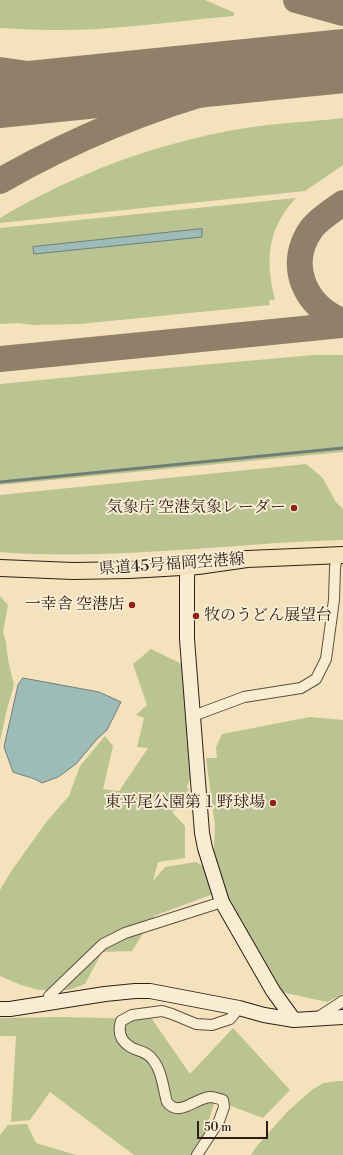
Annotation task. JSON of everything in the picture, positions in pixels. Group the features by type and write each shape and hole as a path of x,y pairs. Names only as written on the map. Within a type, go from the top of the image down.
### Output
{"main road":[{"name":"県道45号福岡空港線","path":"0,568 72,571 130,570 247,560 340,555"}],"street":[{"path":"193,716 244,697 301,688 316,680 326,658 334,600 335,568 340,555"},
{"path":"188,566 187,639 202,833 205,848 222,902 273,991 294,1020"},
{"path":"50,1003 49,996 103,944 125,933 222,902"},
{"path":"0,1010 105,994 150,991 294,1020 343,1017"},
{"path":"315,1019 343,1001"},
{"path":"197,1155 219,1121 224,1107 223,1100 211,1097 183,1108 170,1106 167,1102 158,1068 153,1059 144,1052 129,1047 121,1037 119,1029 121,1021 132,1015 162,1011 196,1024 212,1025 230,1019 239,1008"}],"green space":[{"path":"0,0 205,0 235,13 233,16 98,29 12,29 0,28"},
{"path":"343,118 343,165 305,191 0,223 0,218 28,202 86,174 147,152 209,135 240,129 266,125"},
{"path":"296,198 279,221 274,233 271,246 270,272 275,300 269,300 270,305 80,324 0,324 0,228"},
{"path":"314,355 343,355 343,452 0,485 0,384"},
{"path":"306,464 322,477 336,502 343,509 343,540 129,553 43,554 0,552 0,495"},
{"path":"0,596 8,605 3,632 14,685 0,741"},
{"path":"151,649 188,667 198,759 187,786 192,801 172,812 185,826 185,858 158,862 153,881 165,867 196,862 213,872 215,826 206,758 217,758 216,747 222,734 310,717 343,720 343,994 327,1002 281,992 216,893 154,916 132,951 102,952 85,984 69,990 39,990 21,985 0,976 0,890 12,870 47,821 69,796 80,766 105,736 113,746 103,789 119,791 148,748 137,747 144,718 136,715 147,705 133,664"},
{"path":"60,1017 152,1019 190,1074 233,1028 290,1090 263,1118 215,1100 199,1155 134,1155 50,1092 30,1120 11,1122 16,1036 0,1036 0,1018"},
{"path":"343,1081 343,1155 251,1155 256,1147 288,1111 313,1089 324,1083"},
{"path":"27,1124 36,1143 76,1155 0,1155 0,1135 8,1125"}],"water":[{"path":"202,229 202,237 34,254 33,247"},
{"path":"23,678 99,692 121,702 107,730 97,739 76,764 58,777 42,783 13,772 4,747 18,685"}],"waterway":[{"path":"0,482 343,448"}],"taxiway":[{"path":"296,0 343,13"},
{"path":"0,181 84,138 172,103 247,81 343,61"},
{"path":"0,70 80,79 161,79"},
{"path":"343,203 315,224 304,241 300,255 300,269 303,282 309,295 329,314 343,321"},
{"path":"0,359 343,325"}],"runway":[{"path":"0,96 343,61"}],"place":[{"name":"気象庁 空港気象レーダー","path":"294,508"},
{"name":"一幸舎 空港店","path":"132,605"},
{"name":"牧のうどん展望台","path":"196,616"},
{"name":"東平尾公園第１野球場","path":"273,803"}]}
